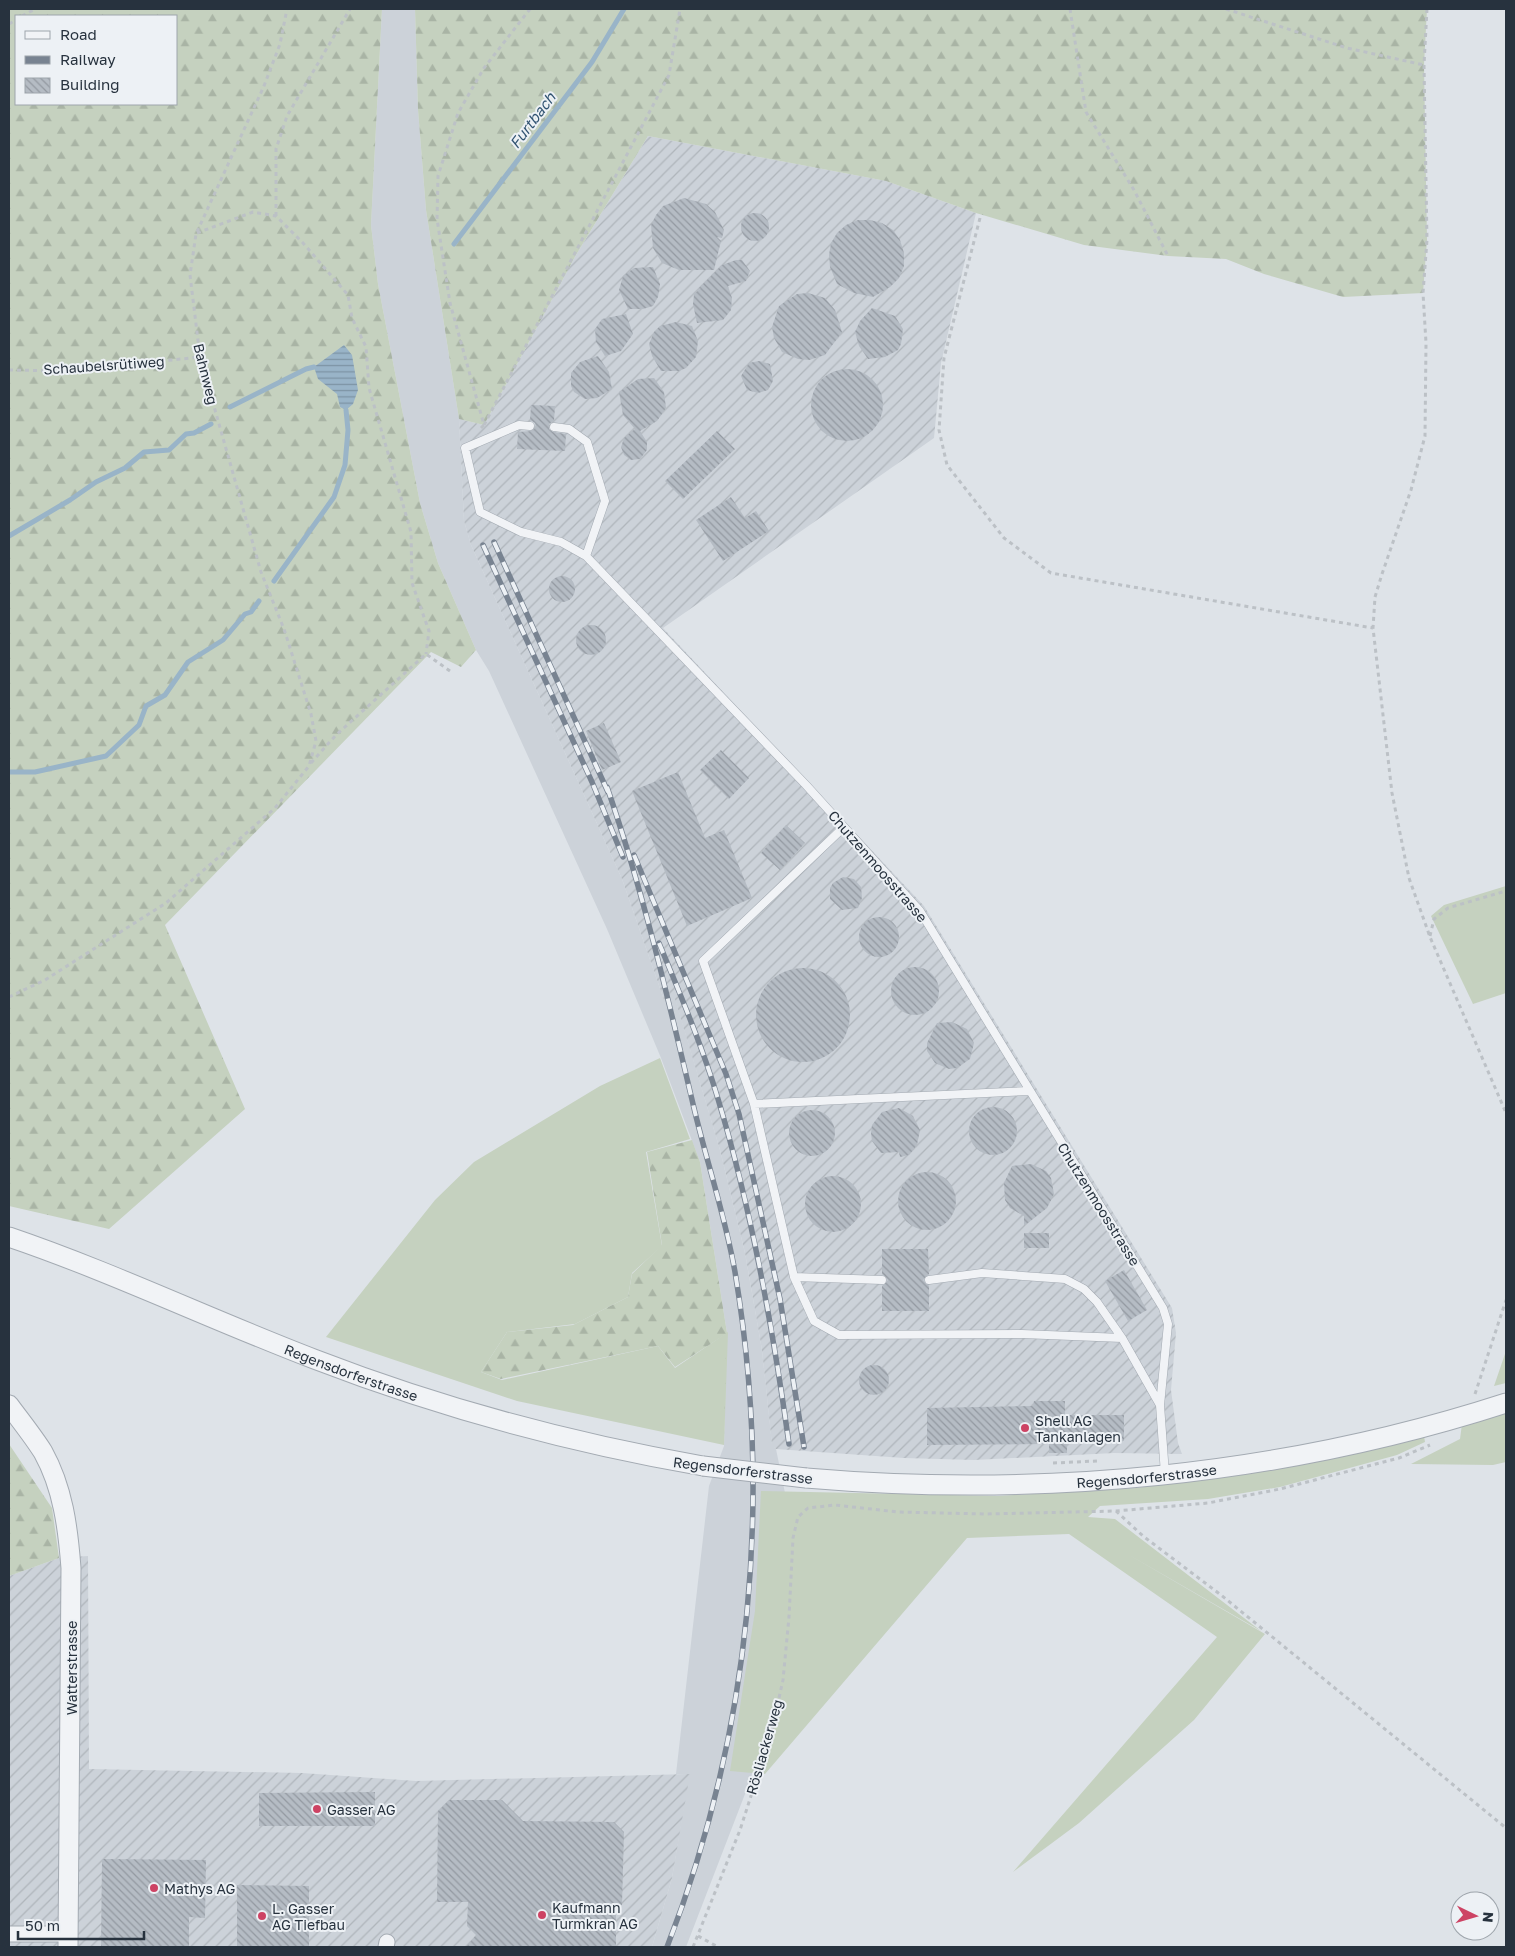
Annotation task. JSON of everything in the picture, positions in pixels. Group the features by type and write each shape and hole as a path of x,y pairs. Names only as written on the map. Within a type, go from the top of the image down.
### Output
{"street":[{"name":"Regensdorferstrasse","path":"9,1237 314,1360 420,1398 528,1430 620,1452 703,1466 806,1478 910,1485 985,1485 1165,1476 1275,1460 1368,1442 1506,1403"},
{"name":"Watterstrasse","path":"9,1405 43,1453 53,1474 63,1504 68,1533 71,1568 68,1940"},
{"path":"9,1934 68,1940"}],"lane":[{"path":"465,448 518,425 530,426"},
{"path":"554,427 569,429 587,442 605,501 586,556"},
{"name":"Chutzenmoosstrasse","path":"465,448 480,512 521,532 561,542 586,556 844,827 920,911 1162,1308 1168,1324 1168,1343 1160,1405 1165,1476"},
{"path":"844,827 703,961 754,1104 794,1277 814,1321 839,1335 1022,1334 1122,1338"},
{"path":"754,1104 1029,1091"},
{"path":"929,1280 982,1273 1065,1279 1084,1289 1097,1302 1122,1338 1160,1405"},
{"path":"794,1277 882,1280"}],"path":[{"path":"24,15 35,9"},
{"name":"Bahnweg","path":"287,9 280,44 264,86 196,234 190,275 200,357 261,572 284,629 311,714 316,740 309,766"},
{"path":"276,216 276,149 284,124 350,9"},
{"path":"484,425 450,303 437,219 438,176 458,113 484,68 530,9"},
{"path":"465,448 484,425 669,75 680,9"},
{"path":"1070,9 1086,112 1134,190 1168,256"},
{"path":"1226,9 1347,48 1424,65"},
{"path":"1427,9 1424,65 1427,240 1423,293 1426,344 1425,436 1411,490 1378,590 1373,628 1392,792 1409,878 1430,937 1506,1113"},
{"path":"9,997 45,980 166,903 275,808 336,735 426,654 429,631 412,583 410,532 369,388 366,347 352,318 348,295 303,243 276,216 253,212 196,234"},
{"path":"980,218 944,358 939,430 947,464 1004,538 1051,573 1373,628"},
{"name":"Schaubelsrütiweg","path":"9,370 67,371 200,357"},
{"path":"426,654 450,671"},
{"path":"1430,937 1434,918 1448,908 1506,891"},
{"path":"1474,1396 1506,1300"},
{"path":"1051,1464 1099,1461"},
{"path":"1116,1510 1143,1536 1220,1595 1506,1828"},
{"name":"Rösliackerweg","path":"693,1947 740,1830 770,1734 783,1680 792,1538"},
{"path":"698,1936 718,1947"}],"shaded area":[{"path":"382,9 415,9 418,110 426,210 459,419 464,521 471,545 622,879 664,1000 675,998 720,1150 745,1253 762,1350 772,1444 776,1449 786,1498 768,1716 750,1781 686,1947 652,1947 672,1878 689,1775 676,1774 709,1486 724,1446 727,1333 700,1162 661,1058 607,929 489,671 476,650 438,563 420,503 378,284 371,225"},
{"path":"648,136 886,181 976,213 941,363 934,438 663,628 924,906 1172,1308 1176,1333 1171,1390 1178,1443 1182,1454 1114,1453 974,1460 904,1458 776,1449 772,1445 762,1350 745,1253 720,1150 675,999 664,1000 622,879 471,545 464,521 459,419 484,425 576,255"},
{"path":"88,1556 89,1769 302,1773 416,1781 690,1774 672,1878 652,1947 9,1947 9,1576 59,1558"}],"green space":[{"path":"9,9 382,9 371,225 378,284 420,503 438,563 476,650 461,667 431,652 165,925 245,1109 109,1229 9,1206"},
{"path":"415,9 1427,9 1424,65 1427,240 1423,293 1343,297 1264,274 1226,259 1168,256 1084,245 976,213 886,181 648,136 576,255 484,425 459,419 426,210 418,110"},
{"path":"1506,886 1506,993 1473,1004 1431,916 1444,905"},
{"path":"660,1058 690,1139 646,1152 662,1246 632,1273 628,1297 575,1324 507,1332 481,1372 502,1380 658,1346 675,1368 728,1332 724,1445 517,1401 326,1337 435,1200 474,1162 600,1086"},
{"path":"692,1140 700,1162 727,1333 724,1446 726,1334 675,1367 658,1346 501,1379 481,1372 507,1332 573,1325 628,1297 632,1274 662,1245 647,1152"},
{"path":"1506,1351 1506,1383 1494,1386"},
{"path":"1506,1411 1506,1462 1493,1465 1411,1464 1460,1439 1462,1424"},
{"path":"1424,1436 1425,1442 1397,1455 1280,1487 1208,1499 1100,1506 1088,1517 1115,1519 1261,1631 1124,1552 1265,1634 1194,1720 1079,1823 1013,1872 1217,1637 1069,1534 967,1538 765,1774 730,1771 755,1611 761,1491 997,1496 1137,1488 1274,1470"},
{"path":"9,1444 52,1508 59,1558 9,1576"}],"water":[{"path":"344,345 352,355 358,390 353,404 346,410 340,407 337,394 318,379 314,367"}],"building":[{"path":"684,198 706,204 715,212 724,230 722,238 717,237 721,241 714,270 679,270 662,263 653,248 651,225 656,215 663,206"},
{"path":"755,213 765,217 769,227 765,237 755,241 745,237 741,227 745,217"},
{"path":"858,220 882,223 893,230 900,240 904,253 904,266 899,278 890,287 873,297 854,293 837,284 830,267 831,243 837,233 846,225"},
{"path":"742,260 750,271 746,281 728,286 732,298 731,310 723,320 697,323 693,304 694,294 722,265"},
{"path":"653,267 660,284 658,297 653,306 643,309 628,309 619,290 623,276 634,268"},
{"path":"808,293 825,298 835,310 842,332 825,355 809,360 798,359 782,352 774,338 772,327 779,306 797,294"},
{"path":"872,308 895,316 903,329 901,344 898,350 885,357 868,359 859,346 855,332 860,321"},
{"path":"626,314 633,334 621,351 605,356 596,342 595,329 602,319"},
{"path":"676,322 692,326 698,341 696,357 686,368 679,371 661,371 652,356 649,344 654,332 660,326"},
{"path":"598,356 609,372 612,389 597,398 585,399 574,392 571,386 571,373 580,362"},
{"path":"759,361 770,364 773,381 768,390 758,393 747,390 741,376 749,363"},
{"path":"847,369 867,375 877,385 883,405 877,425 867,435 847,441 827,435 817,425 811,405 817,385 827,375"},
{"path":"654,378 664,392 666,408 657,421 640,431 647,442 647,450 640,459 631,460 624,455 621,447 624,438 635,429 623,415 619,392 638,379"},
{"path":"531,405 555,406 554,421 549,424 549,429 553,432 566,434 565,451 517,449 518,432 532,431 536,427 535,423 530,420"},
{"path":"717,431 735,449 683,499 665,481"},
{"path":"731,497 745,518 756,511 769,531 723,561 696,520"},
{"path":"562,576 571,580 575,589 571,598 562,602 553,598 549,589 553,580"},
{"path":"591,625 602,629 606,640 602,651 591,655 580,651 576,640 580,629"},
{"path":"604,723 621,762 602,770 586,731"},
{"path":"721,750 749,778 729,799 700,770"},
{"path":"678,772 705,838 724,830 752,898 687,926 632,791"},
{"path":"786,825 805,843 780,870 761,853"},
{"path":"843,877 854,879 861,887 862,898 858,908 842,910 830,899 830,888 833,883"},
{"path":"883,917 890,920 896,926 899,937 898,945 890,954 883,957 875,957 868,954 860,945 859,933 862,926 871,918"},
{"path":"915,967 924,969 932,974 937,982 939,991 937,1000 932,1008 924,1013 915,1015 906,1013 898,1008 893,1000 891,991 893,982 898,974 906,969"},
{"path":"803,968 821,972 836,982 846,997 850,1015 846,1033 836,1048 821,1058 803,1062 785,1058 770,1048 760,1033 756,1015 760,997 770,982 785,972"},
{"path":"952,1022 967,1029 974,1043 970,1059 957,1068 949,1069 935,1063 927,1051 927,1043 937,1023"},
{"path":"988,1107 998,1107 1010,1114 1017,1126 1017,1136 1010,1148 998,1155 988,1155 980,1151 973,1144 969,1136 969,1126 973,1118 980,1111"},
{"path":"899,1108 913,1116 920,1130 917,1145 909,1155 900,1157 899,1152 881,1153 872,1141 871,1133 872,1125 882,1112"},
{"path":"807,1110 817,1110 831,1120 835,1133 831,1146 825,1152 817,1156 807,1156 793,1146 789,1138 789,1128 799,1114"},
{"path":"1031,1164 1046,1171 1051,1178 1054,1194 1047,1208 1024,1226 1024,1216 1010,1208 1005,1200 1004,1183 1012,1166"},
{"path":"927,1172 938,1174 951,1185 956,1201 954,1212 943,1225 927,1230 916,1228 903,1217 898,1201 900,1190 911,1177"},
{"path":"833,1176 844,1178 853,1184 859,1193 861,1204 859,1215 853,1224 844,1230 833,1232 822,1230 813,1224 807,1215 805,1204 807,1193 813,1184 822,1178"},
{"path":"1024,1233 1049,1233 1049,1248 1024,1248"},
{"path":"882,1249 928,1249 929,1274 923,1280 929,1286 929,1311 882,1311 882,1286 888,1280 882,1274"},
{"path":"1124,1270 1147,1310 1128,1321 1105,1281"},
{"path":"874,1365 880,1366 888,1374 888,1386 880,1394 874,1395 868,1394 860,1386 859,1380 860,1374 868,1366"},
{"name":"Shell AG Tankanlagen","path":"1034,1401 1065,1401 1065,1415 1124,1415 1124,1441 1067,1442 1067,1453 1049,1453 1049,1444 927,1445 927,1408 1033,1406"},
{"name":"Gasser AG","path":"375,1792 375,1826 259,1826 259,1793"},
{"path":"449,1800 502,1800 523,1821 614,1822 624,1832 622,1905 616,1905 616,1947 466,1947 476,1935 467,1926 468,1902 437,1902 438,1811"},
{"name":"Mathys AG","path":"102,1859 206,1860 205,1918 189,1917 189,1947 101,1947"},
{"name":"L. Gasser AG Tiefbau","path":"237,1885 309,1886 309,1947 237,1947"}],"waterway":[{"name":"Furtbach","path":"454,244 592,62 624,9"},
{"name":"Furtbach","path":"230,407 306,369 314,367"},
{"path":"274,581 334,497 345,465 348,430 346,410"},
{"path":"9,536 70,500 96,482 125,468 144,452 169,450 186,434 194,433 211,424"},
{"path":"9,772 35,772 106,756 139,725 146,706 165,695 188,662 223,640 245,614 251,612 259,601"}],"railway":[{"path":"494,542 608,792"},
{"path":"483,545 592,782 623,857"},
{"path":"607,787 654,945 731,1251 746,1357 752,1443 752,1529 747,1614 735,1699 718,1783 696,1866 667,1947"},
{"path":"634,855 726,1074 739,1114 780,1299 804,1447"},
{"path":"659,943 705,1059 730,1141 760,1270 789,1444"}],"place":[{"name":"Shell AG Tankanlagen","path":"1025,1428"},
{"name":"Gasser AG","path":"317,1809"},
{"name":"Mathys AG","path":"154,1888"},
{"name":"Kaufmann Turmkran AG","path":"542,1915"},
{"name":"L. Gasser AG Tiefbau","path":"262,1916"}]}
